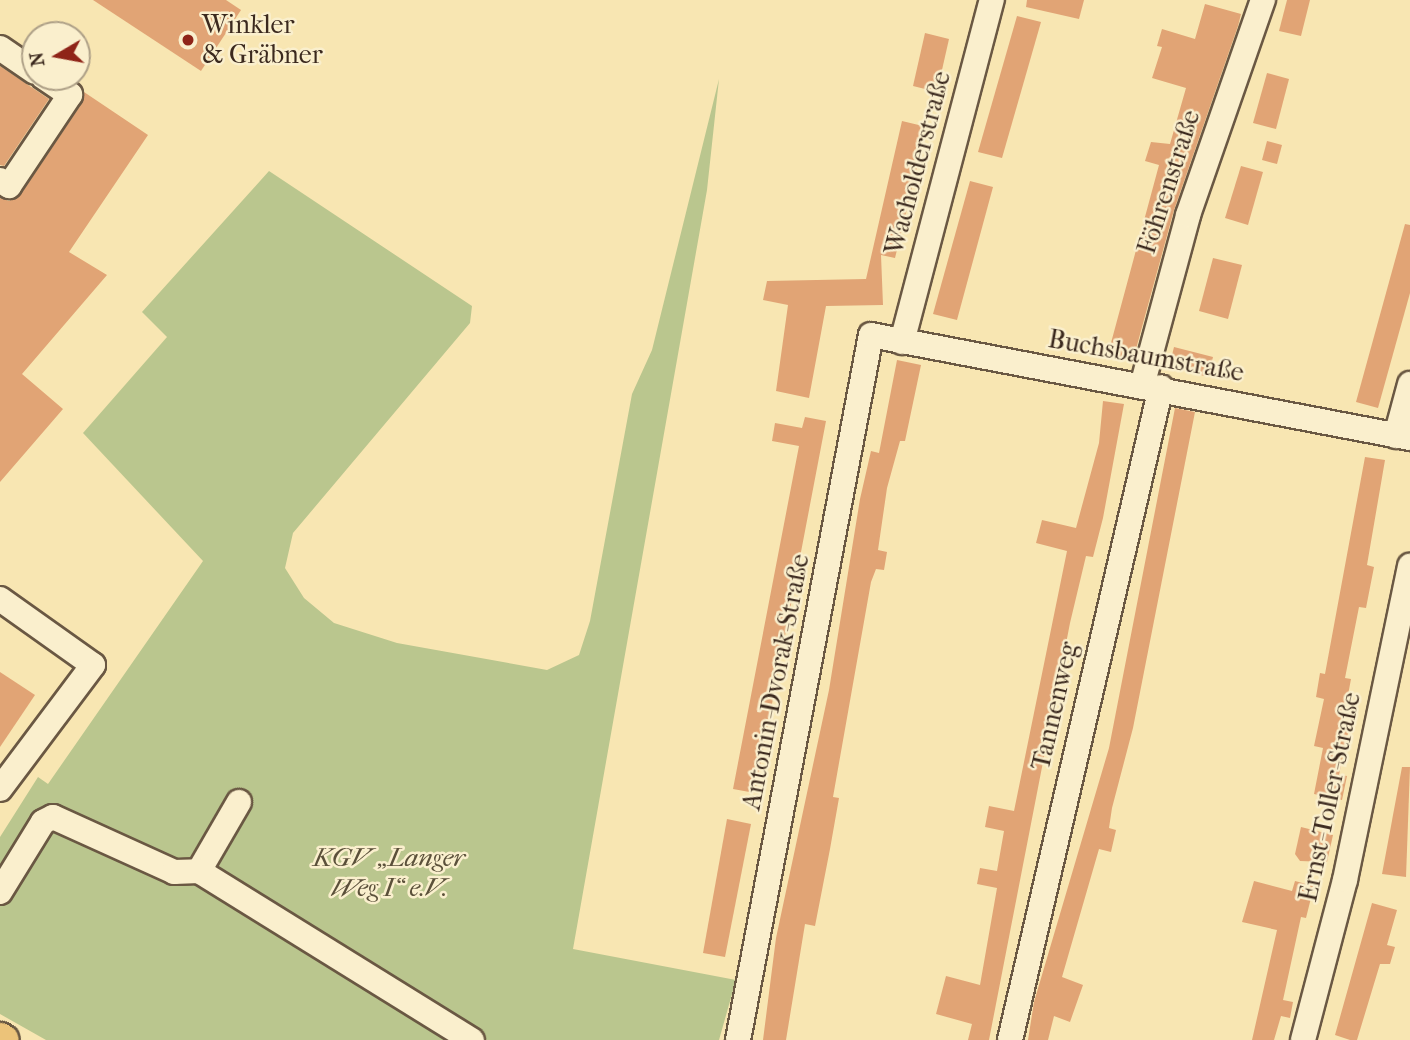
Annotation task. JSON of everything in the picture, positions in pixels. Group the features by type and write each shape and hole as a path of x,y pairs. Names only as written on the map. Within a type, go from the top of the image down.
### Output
{"street":[{"name":"Wacholderstraße","path":"902,342 992,0"},
{"name":"Föhrenstraße","path":"1152,386 1188,215 1263,0"},
{"path":"0,48 21,62"},
{"path":"0,180 9,186 70,95 64,91"},
{"name":"Buchsbaumstraße","path":"871,335 1152,386 1403,437"},
{"name":"Antonin-Dvorak-Straße","path":"738,1040 871,335"},
{"path":"1403,437 1410,384"},
{"name":"Tannenweg","path":"1010,1040 1152,386"},
{"name":"Ernst-Toller-Straße","path":"1303,1040 1345,880 1410,566"},
{"path":"0,599 93,665 0,789"},
{"path":"199,871 239,802"},
{"path":"0,892 43,822 53,817 174,872 199,871 472,1040"}],"green space":[{"name":"KGV „Langer Weg I“ e.V.","path":"719,79 707,190 573,949 736,980 719,1040 46,1040 0,1014 0,837 38,777 48,784 203,561 83,433 167,337 142,312 269,171 472,306 470,323 293,533 285,568 304,598 334,623 397,643 547,670 579,655 590,621 632,394 652,350"}],"building":[{"name":"Winkler & Gräbner","path":"93,0 226,0 241,10 201,71"},
{"path":"1027,0 1084,0 1079,19 1026,7"},
{"path":"1287,0 1310,0 1301,36 1279,31"},
{"path":"1205,4 1241,14 1174,210 1133,360 1108,354 1159,165 1145,161 1151,142 1170,144 1186,88 1152,78 1162,47 1157,46 1162,29 1195,39"},
{"path":"1017,16 1041,22 1002,158 978,152"},
{"path":"925,33 949,39 937,92 913,86"},
{"path":"0,66 21,80 21,91 37,91 49,99 4,166 0,165"},
{"path":"1267,73 1289,79 1276,129 1253,123"},
{"path":"84,92 148,135 69,252 107,275 22,374 63,409 0,482 0,198 9,201 21,194 82,103"},
{"path":"902,121 927,127 895,258 881,255 883,305 826,306 809,398 776,391 788,305 763,300 767,281 866,279"},
{"path":"1267,141 1282,145 1277,164 1262,160"},
{"path":"1241,166 1263,172 1248,225 1225,218"},
{"path":"970,181 993,187 957,320 933,314"},
{"path":"1405,224 1410,225 1410,293 1378,408 1356,402"},
{"path":"1213,258 1242,265 1228,319 1199,311"},
{"path":"1174,347 1213,357 1208,377 1169,367"},
{"path":"897,360 921,365 905,441 900,441 887,488 878,550 887,552 884,570 876,569 871,582 833,797 839,798 815,926 805,924 786,1040 763,1040 776,938 829,690 860,499 871,451 879,453"},
{"path":"1103,401 1124,404 1103,518 1093,557 1086,556 1070,623 989,1040 968,1040 972,1024 936,1014 946,976 980,985 997,888 977,884 980,868 997,871 1004,831 985,827 989,806 1014,811 1067,551 1036,543 1042,520 1076,528 1099,443"},
{"path":"1175,408 1195,412 1133,728 1112,808 1109,828 1116,830 1111,852 1099,849 1062,977 1083,985 1070,1022 1054,1016 1048,1040 1028,1040 1034,1002 1109,748"},
{"path":"805,417 826,421 755,793 733,789 799,446 772,441 775,423 802,428"},
{"path":"1365,457 1385,460 1367,565 1374,567 1366,608 1359,607 1345,678 1351,679 1342,727 1349,728 1339,775 1347,776 1342,800 1314,794 1323,748 1314,746 1324,699 1316,697 1320,673 1325,674"},
{"path":"0,672 35,695 0,747"},
{"path":"1402,767 1410,767 1406,877 1382,874"},
{"path":"727,819 751,824 725,957 703,953"},
{"path":"1301,827 1333,835 1327,862 1300,861 1295,854"},
{"path":"1254,881 1292,891 1295,881 1314,886 1306,918 1301,917 1283,1000 1293,1002 1290,1018 1281,1016 1274,1040 1252,1040 1277,930 1242,922"},
{"path":"1372,903 1397,910 1387,945 1395,947 1390,964 1380,964 1357,1040 1350,1040 1335,1035"}],"place":[{"name":"Winkler & Gräbner","path":"188,40"}]}
